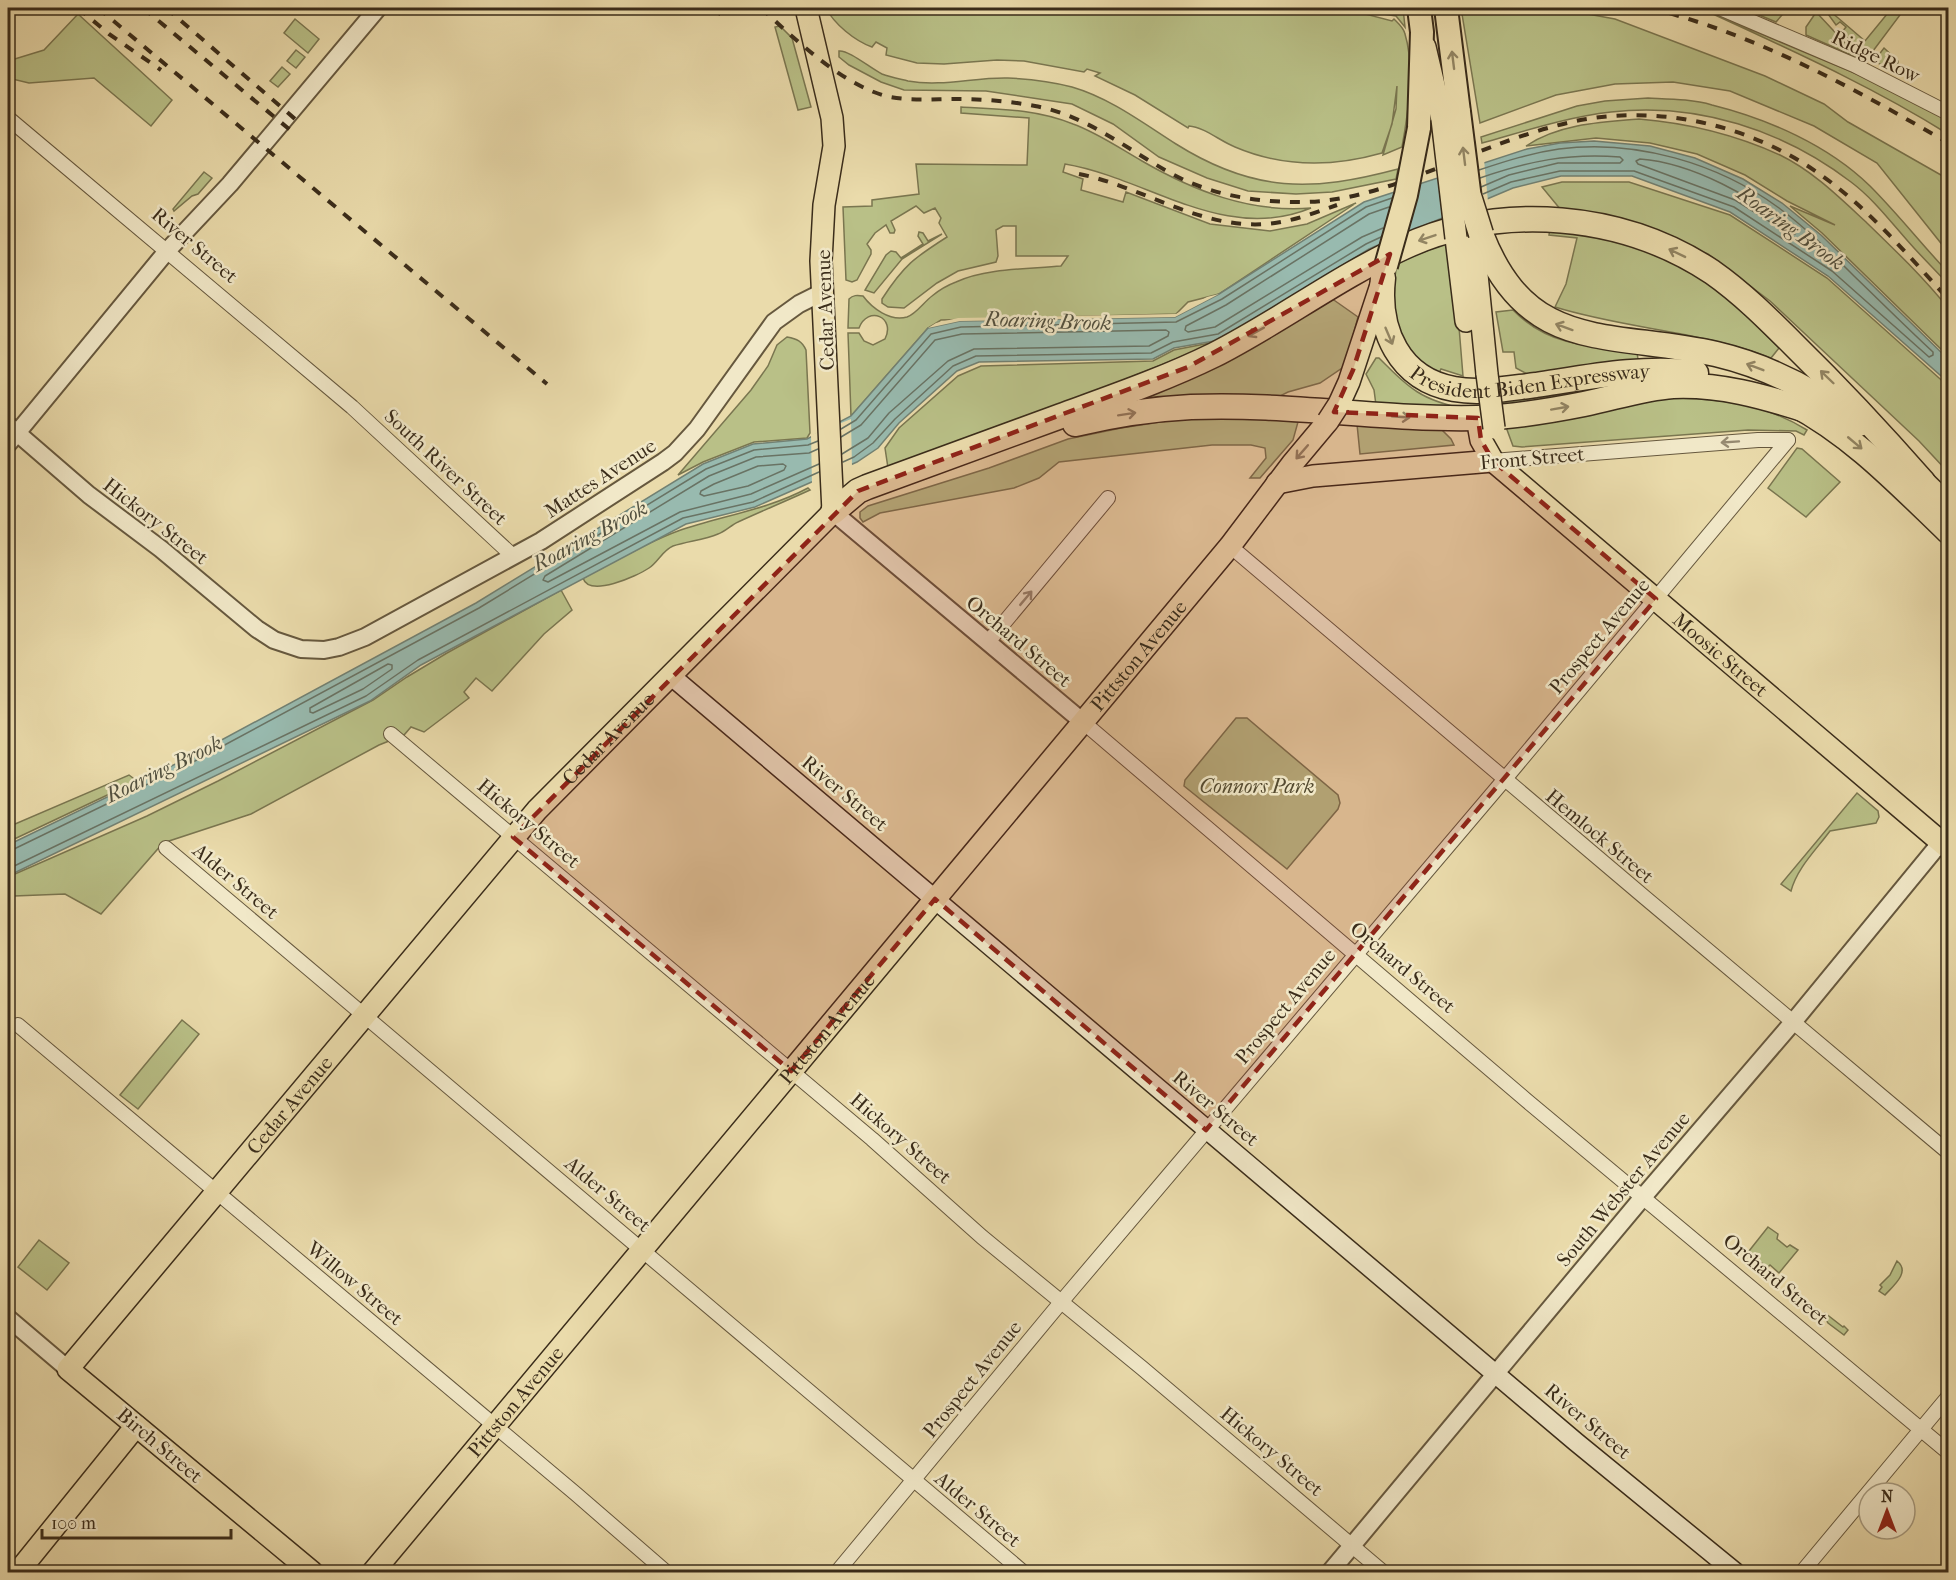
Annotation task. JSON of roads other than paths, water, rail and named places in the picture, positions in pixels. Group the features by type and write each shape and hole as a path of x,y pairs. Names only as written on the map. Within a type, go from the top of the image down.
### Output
{"highway":[{"name":"President Biden Expressway","path":"1419,8 1422,32 1419,128 1408,184 1381,291 1386,329 1396,351 1413,370 1434,383 1470,391 1500,390 1636,371 1672,370 1708,374 1750,385 1806,410 1839,431 1862,449 1948,531"},
{"path":"1446,8 1450,115 1470,199"},
{"name":"President Biden Expressway","path":"1470,199 1470,236 1493,261 1509,286 1529,308 1568,329 1718,355 1773,374 1815,395 1856,422 1948,507"},
{"path":"833,512 858,491 867,487 1188,367 1242,340 1404,247 1462,227 1517,219 1556,220 1616,230 1675,251 1711,272 1761,312 1851,401 1923,482"},
{"path":"833,512 870,496 1048,432 1087,421 1149,411 1191,407 1261,408 1407,417 1481,418 1554,410 1645,390 1687,386 1740,391 1806,410"}],"main road":[{"name":"Cedar Avenue","path":"68,1369 513,837 561,784 833,512 821,261 824,205 834,134 808,16"},
{"path":"1422,32 1450,115 1470,236 1486,429 1481,440 1493,461"},
{"name":"Pittston Avenue","path":"373,1572 1230,546 1334,413 1351,376 1385,272"},
{"name":"Front Street","path":"1277,483 1313,476 1493,461"},
{"name":"Moosic Street","path":"1493,461 1946,841"},
{"name":"River Street","path":"670,675 1206,1130 1735,1572"},
{"name":"Birch Street","path":"68,1369 312,1572"},
{"path":"18,1572 136,1426"}],"street":[{"path":"10,434 167,251 230,184 378,8"},
{"name":"Ridge Row","path":"1720,8 1854,65 1948,113"},
{"name":"River Street","path":"8,118 352,407"},
{"name":"Mattes Avenue","path":"352,642 542,541 675,453 697,429 774,322 799,304 823,292"},
{"name":"South River Street","path":"352,407 513,556"},
{"name":"Hickory Street","path":"10,434 163,551 256,629 274,640 301,649 324,650 352,642"},
{"name":"Front Street","path":"1493,461 1758,440 1788,440"},
{"name":"Prospect Avenue","path":"837,1572 1062,1301 1354,954 1504,780 1788,440"},
{"path":"988,642 1108,498"},
{"name":"Orchard Street","path":"833,512 1354,954 1948,1452"},
{"name":"Hemlock Street","path":"1230,546 1504,780 1948,1152"},
{"name":"Hickory Street","path":"391,734 872,1139 982,1237 1062,1301 1383,1572"},
{"name":"South Webster Avenue","path":"1330,1572 1643,1197 1946,841"},
{"name":"Alder Street","path":"166,848 1023,1572"},
{"name":"Willow Street","path":"18,1024 666,1572"},
{"name":"Birch Street","path":"8,1318 68,1369"},
{"path":"1802,1572 1948,1397"}],"water":[{"name":"Roaring Brook","path":"1594,141 1650,146 1695,158 1743,179 1782,203 1821,235 1948,359 1948,382 1828,276 1730,212 1632,176 1561,176 1513,188 1369,249 1220,340 1174,348 1153,359 979,362 957,371 899,423 878,448 857,462 755,507 686,524 421,665 370,701 8,876 8,845 190,757 476,603 703,464 753,444 807,439 851,416 928,328 960,321 1175,317 1219,294 1364,202 1527,149 1560,143"}],"railway":[{"path":"78,8 109,34 161,70"},
{"path":"98,8 547,384"},
{"path":"143,8 295,134"},
{"path":"166,8 302,125"},
{"path":"713,8 725,18"},
{"path":"761,8 789,34 838,73 873,92 906,99 966,99 1005,102 1055,111 1093,127 1196,185 1224,194 1268,201 1323,201 1373,191 1524,135 1576,121 1608,116 1640,115 1672,117 1704,123 1735,131 1765,143 1821,175 1872,218 1948,299"},
{"path":"1650,8 1690,19 1767,48 1841,83 1948,143"},
{"path":"1079,174 1104,180 1176,207 1224,221 1249,224 1275,223 1299,218 1337,205"}],"park label":[{"name":"Connors Park","path":"1257,786"}]}
